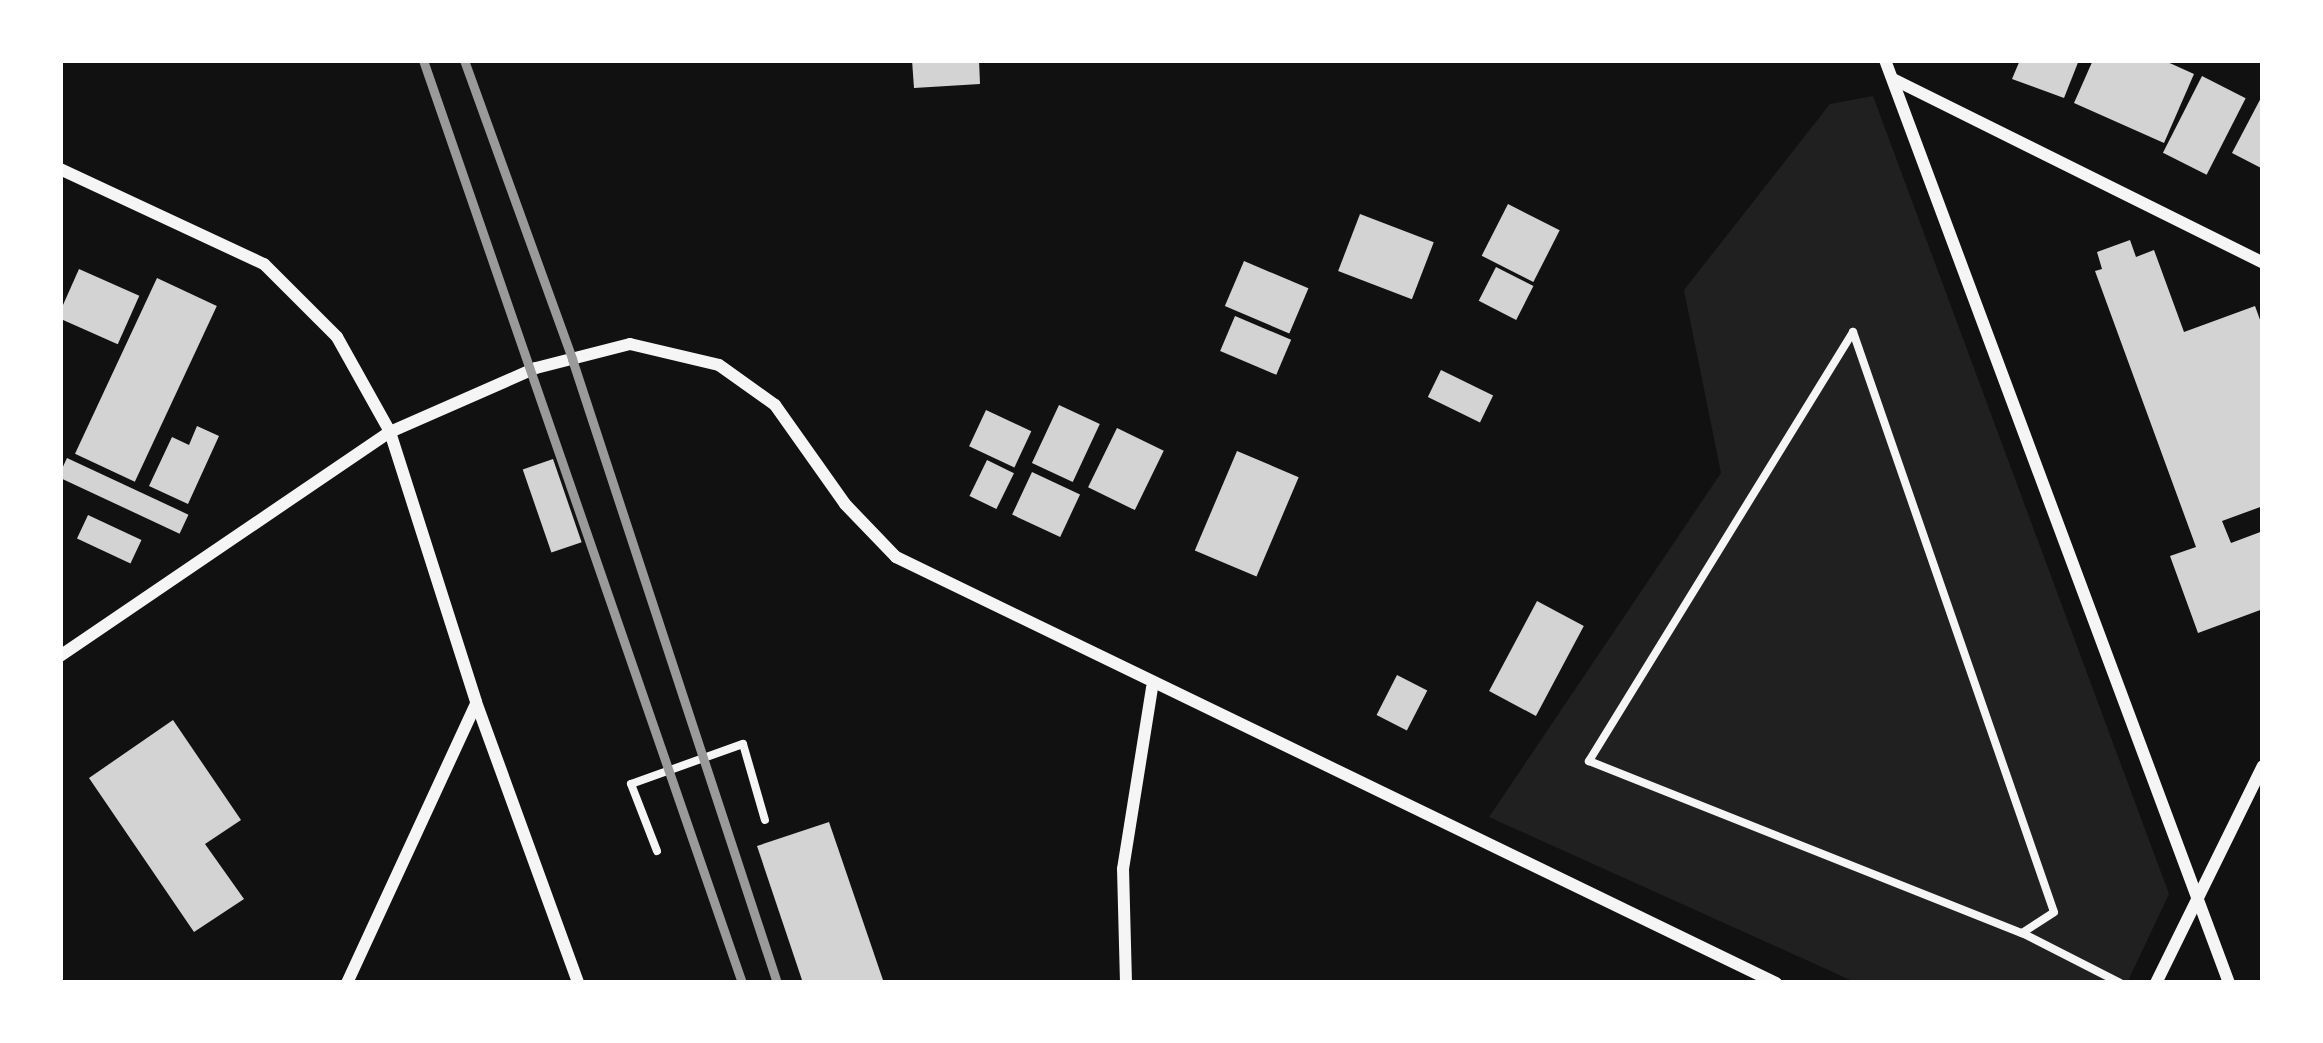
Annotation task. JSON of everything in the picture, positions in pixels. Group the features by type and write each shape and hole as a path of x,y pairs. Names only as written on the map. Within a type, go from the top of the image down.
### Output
{"street":[{"path":"1885,60 2229,983"},
{"path":"1892,79 2263,263"},
{"path":"60,169 265,264 338,337 390,432 476,703 578,983"},
{"path":"60,656 390,432 536,368 630,344 719,365 775,405 845,504 896,557 1151,687 1776,983"},
{"path":"1126,983 1123,869 1151,687"},
{"path":"347,983 476,703"},
{"path":"2156,983 2263,766"}],"path":[{"path":"2022,933 2054,911 1853,332 1589,761 2022,933 2120,983"},
{"path":"656,851 632,784 743,744 765,820"}],"shaded area":[{"path":"1873,96 2169,894 2127,983 1857,983 1489,817 1721,473 1684,290 1830,104"}],"building":[{"path":"912,60 979,60 980,84 914,88"},
{"path":"2020,60 2079,60 2064,98 2012,79"},
{"path":"2093,60 2163,60 2194,74 2164,143 2074,103"},
{"path":"2202,76 2246,98 2207,175 2163,153"},
{"path":"2263,94 2263,169 2232,153"},
{"path":"1508,204 1560,230 1533,282 1482,256"},
{"path":"1360,214 1434,242 1412,299 1338,271"},
{"path":"2130,240 2136,257 2154,250 2184,332 2255,306 2263,328 2263,506 2222,521 2231,543 2263,531 2263,609 2198,633 2170,556 2196,547 2095,271 2102,269 2097,252"},
{"path":"1244,261 1308,288 1289,333 1225,306"},
{"path":"1496,267 1533,286 1516,320 1479,301"},
{"path":"79,269 139,296 118,344 60,319"},
{"path":"157,278 217,306 135,482 75,454"},
{"path":"1235,316 1291,340 1276,375 1220,351"},
{"path":"1441,370 1493,395 1480,422 1428,397"},
{"path":"1059,405 1100,424 1073,482 1032,463"},
{"path":"986,410 1031,431 1014,467 969,446"},
{"path":"197,426 219,436 188,504 149,486 172,437 189,445"},
{"path":"1117,428 1164,451 1135,510 1088,487"},
{"path":"1237,451 1299,477 1256,577 1195,550"},
{"path":"67,458 188,515 180,534 60,478"},
{"path":"553,459 582,542 551,553 523,469"},
{"path":"987,460 1014,473 996,509 969,496"},
{"path":"1032,472 1080,494 1060,537 1012,515"},
{"path":"88,515 141,540 130,563 77,539"},
{"path":"1537,601 1584,626 1536,716 1489,691"},
{"path":"1397,675 1427,690 1407,731 1377,715"},
{"path":"173,720 241,820 205,844 244,899 194,932 89,778"},
{"path":"829,822 884,983 803,983 757,846"}],"railway":[{"path":"423,60 742,983"},
{"path":"464,60 572,359 777,983"}]}
